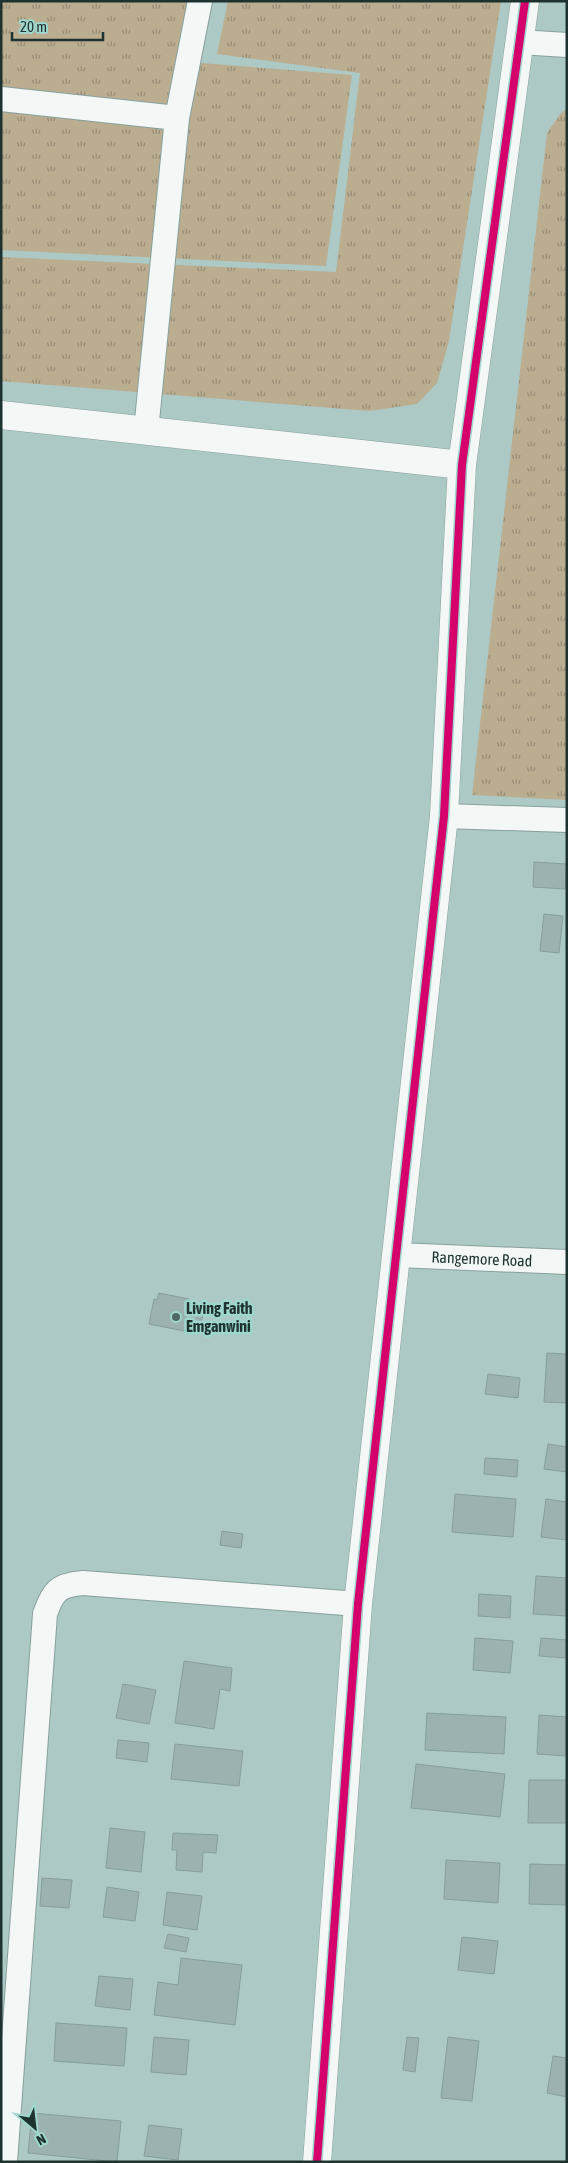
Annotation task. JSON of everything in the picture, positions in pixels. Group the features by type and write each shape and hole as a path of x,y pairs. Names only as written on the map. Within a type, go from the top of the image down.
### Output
{"street":[{"path":"146,431 177,118 200,1"},
{"path":"317,2162 358,1604 444,816 462,465 525,1"},
{"path":"519,42 567,45"},
{"path":"1,99 177,118"},
{"path":"1,415 462,465"},
{"path":"444,816 567,820"},
{"name":"Rangemore Road","path":"397,1255 567,1262"},
{"path":"4,2162 45,1614 50,1600 58,1590 67,1584 83,1583 358,1604"}],"green space":[{"path":"1,1 187,1 176,61 352,75 326,266 1,250"},
{"path":"228,1 501,1 449,341 437,383 417,404 369,411 1,381 1,257 336,272 360,73 217,54"},
{"path":"567,109 567,800 472,795 547,133 561,113"}],"building":[{"path":"534,862 567,864 565,889 533,887"},
{"path":"544,914 563,916 559,953 540,951"},
{"name":"Living Faith Emganwini","path":"159,1293 189,1299 187,1306 204,1309 199,1334 149,1324 154,1299 157,1300"},
{"path":"547,1353 567,1354 567,1403 544,1402"},
{"path":"488,1374 520,1378 518,1398 485,1394"},
{"path":"548,1444 567,1447 567,1472 544,1469"},
{"path":"485,1458 518,1460 517,1477 484,1474"},
{"path":"455,1494 516,1499 513,1537 452,1532"},
{"path":"546,1499 567,1502 567,1540 541,1537"},
{"path":"222,1531 243,1534 241,1548 220,1545"},
{"path":"536,1576 567,1578 567,1616 533,1614"},
{"path":"479,1594 511,1596 510,1618 478,1616"},
{"path":"475,1638 513,1641 510,1673 473,1670"},
{"path":"541,1638 567,1640 567,1658 539,1656"},
{"path":"184,1661 232,1668 230,1691 220,1689 214,1729 175,1723"},
{"path":"123,1684 156,1690 149,1724 116,1718"},
{"path":"427,1713 506,1717 504,1754 425,1750"},
{"path":"539,1715 567,1717 567,1756 537,1754"},
{"path":"118,1740 149,1743 147,1762 116,1758"},
{"path":"175,1744 243,1751 239,1786 171,1779"},
{"path":"416,1764 505,1774 500,1817 411,1808"},
{"path":"529,1780 567,1780 567,1823 528,1823"},
{"path":"110,1828 145,1832 141,1872 106,1868"},
{"path":"173,1833 218,1835 216,1853 203,1852 202,1872 176,1870 177,1850 172,1850"},
{"path":"446,1860 500,1863 498,1903 444,1899"},
{"path":"530,1864 567,1865 567,1905 529,1904"},
{"path":"42,1878 72,1880 69,1908 40,1906"},
{"path":"107,1887 139,1892 135,1921 103,1917"},
{"path":"167,1892 202,1896 197,1930 163,1925"},
{"path":"168,1934 189,1938 186,1952 164,1948"},
{"path":"462,1937 498,1941 494,1974 458,1970"},
{"path":"181,1958 242,1965 235,2025 154,2015 158,1982 178,1985"},
{"path":"99,1976 133,1979 130,2010 95,2006"},
{"path":"56,2023 127,2028 124,2066 54,2061"},
{"path":"154,2037 189,2040 186,2075 151,2072"},
{"path":"407,2037 419,2038 415,2072 403,2070"},
{"path":"448,2037 479,2041 472,2101 441,2098"},
{"path":"553,2056 567,2058 567,2097 547,2093"},
{"path":"32,2113 121,2121 117,2162 28,2153"},
{"path":"149,2125 182,2129 178,2160 144,2156"}],"cycle path":[{"path":"317,2162 358,1604 444,816 462,465 525,1"}],"place":[{"name":"Living Faith Emganwini","path":"176,1317"}]}
